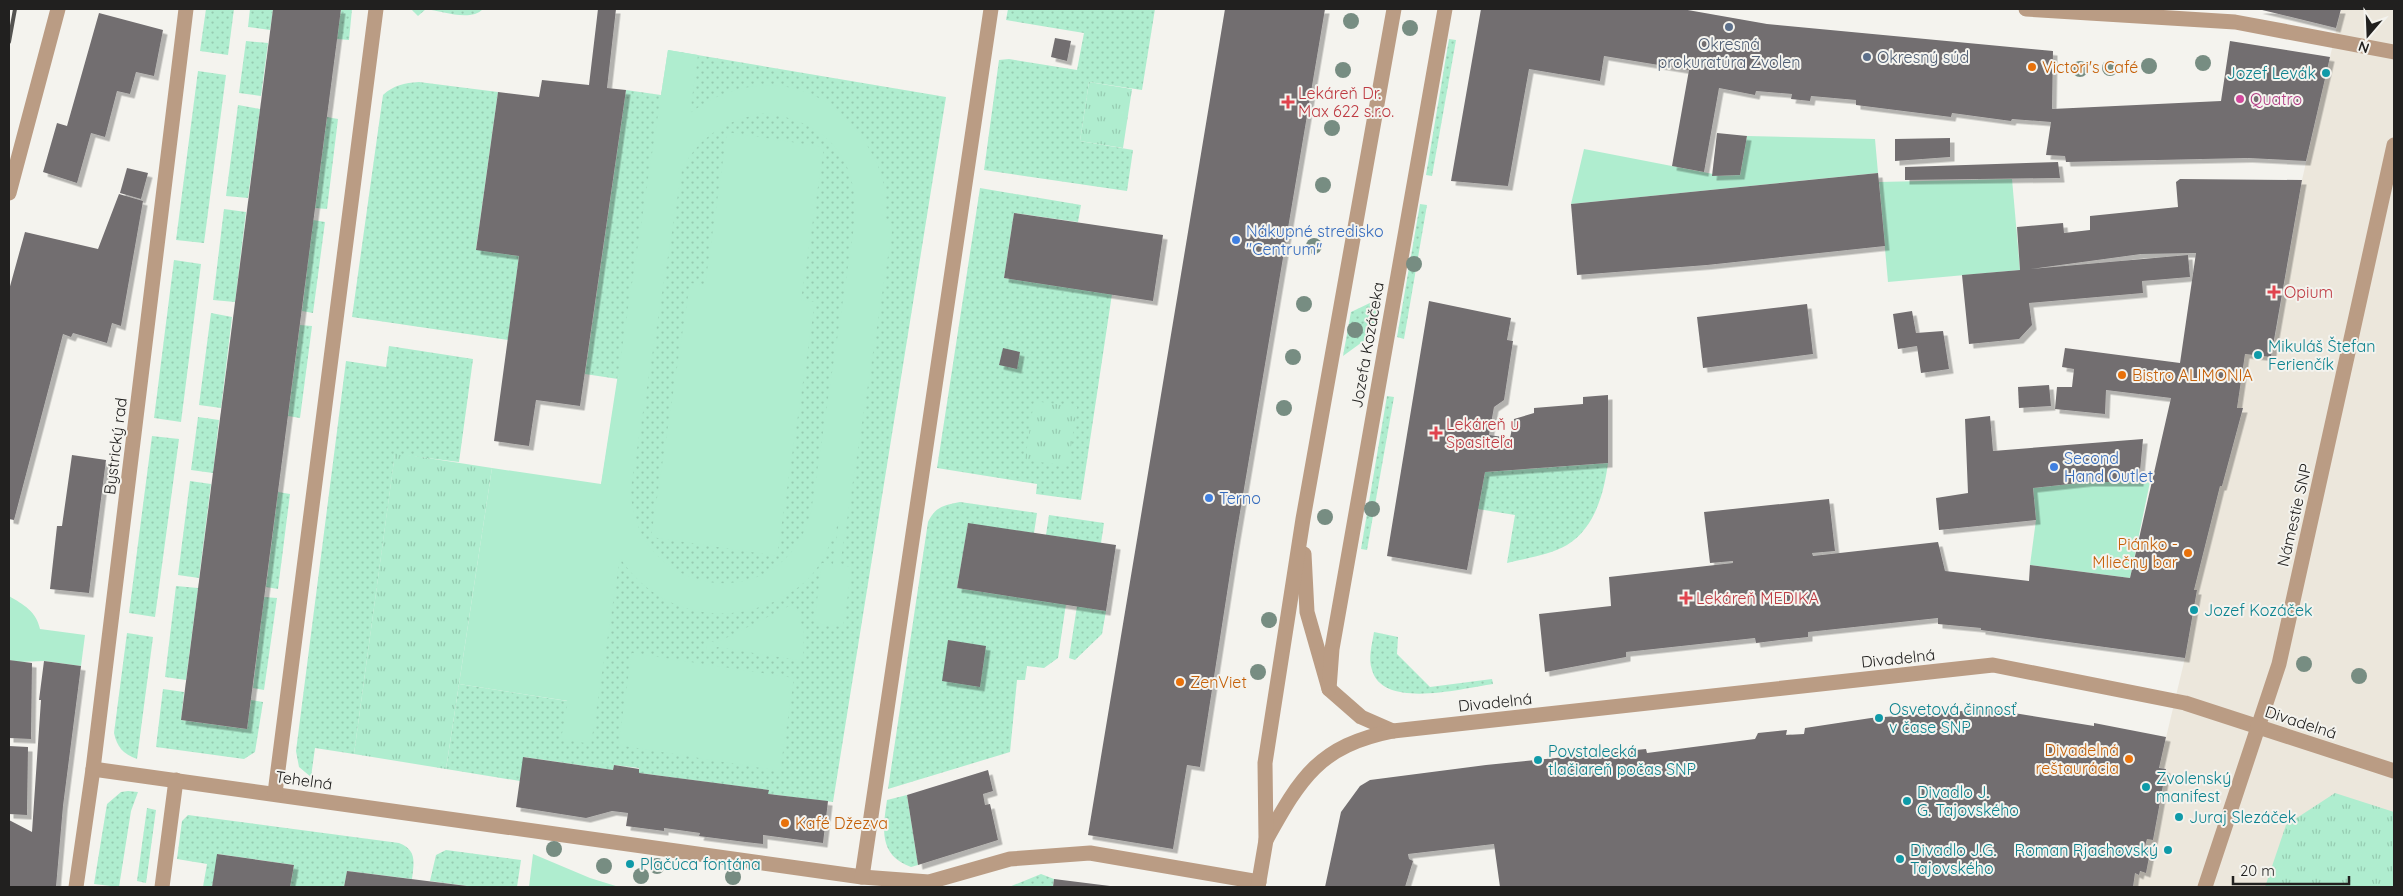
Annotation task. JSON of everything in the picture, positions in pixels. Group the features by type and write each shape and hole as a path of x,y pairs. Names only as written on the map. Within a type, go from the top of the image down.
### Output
{"street":[{"path":"9,193 58,9"},
{"name":"Bystrický rad","path":"76,887 93,769 186,9"},
{"path":"275,793 376,9"},
{"path":"862,877 991,9"},
{"name":"Jozefa Kozáčeka","path":"1259,885 1266,840 1265,763 1303,519 1394,9"},
{"name":"Jozefa Kozáčeka","path":"1329,689 1332,649 1445,9"},
{"path":"2026,9 2235,22 2394,52"},
{"name":"Námestie SNP","path":"2205,887 2279,664 2394,145"},
{"name":"Jozefa Kozáčeka","path":"1303,519 1307,612 1329,689"},
{"name":"Divadelná","path":"1393,731 1993,665 2185,703 2394,771"},
{"path":"1329,689 1361,717 1393,731"},
{"name":"Jozefa Kozáčeka","path":"1266,840 1298,784 1330,753 1370,736 1393,731"},
{"name":"Tehelná","path":"93,769 275,793 862,877 929,882 1010,859 1090,852 1259,885"},
{"path":"162,887 176,780"}],"shaded area":[{"path":"2341,9 2394,9 2394,887 2133,887 2135,873 2139,875 2139,872 2146,872 2151,847 2145,846 2146,838 2153,840 2166,770 2159,767 2185,658 2197,590 2194,590 2220,486 2222,485 2243,409 2237,408 2245,354 2272,356 2302,180"}],"green space":[{"path":"206,9 234,9 228,55 200,51"},
{"path":"250,9 273,9 270,30 248,27"},
{"path":"341,9 352,9 349,40 337,39"},
{"path":"411,9 426,9 418,16"},
{"path":"426,9 483,9 478,13 464,15"},
{"path":"1008,9 1155,9 1142,90 1089,82 1080,141 1133,150 1127,191 984,170 999,60 1009,59 1077,70 1084,33 1006,20"},
{"path":"1449,39 1456,40 1432,176 1426,175"},
{"path":"246,41 268,43 261,96 239,93"},
{"path":"668,50 946,97 833,802 768,794 768,790 639,773 639,768 614,765 613,770 524,757 520,781 446,769 459,684 567,701 618,379 585,374 626,90 661,95"},
{"path":"668,50 698,55 690,113 713,99 737,90 761,86 785,87 807,93 829,104 848,121 871,152 880,171 885,190 885,222 893,224 840,565 852,567 843,627 814,623 822,563 833,564 839,521 822,561 806,581 783,597 759,608 733,613 707,613 682,607 659,596 638,580 620,558 591,744 561,739 568,701 459,684 492,468 601,484","holes":["767,113 807,125 835,147 845,162 855,198 855,220 811,512 804,532 796,546 777,566 758,576 738,582 717,583 696,579 677,570 659,557 645,540 639,529 630,493 682,169 689,157 707,138 728,124 753,115"]},
{"path":"198,71 226,75 204,243 176,240"},
{"path":"419,82 498,92 476,249 519,256 508,340 352,317 383,95 399,85"},
{"path":"1089,82 1132,89 1123,148 1080,141"},
{"path":"238,105 260,109 248,198 226,196"},
{"path":"327,117 338,119 327,209 315,208"},
{"path":"727,132 824,147 801,300 815,302 777,556 651,537 690,283 705,285"},
{"path":"1747,136 1875,139 1878,173 1571,204 1584,149 1713,174 1713,176 1740,175"},
{"path":"2012,179 2020,270 1888,282 1879,182"},
{"path":"980,188 1081,205 1078,222 1014,213 1004,278 1112,294 1081,500 1036,494 1037,484 937,468"},
{"path":"1420,204 1427,205 1404,339 1397,337"},
{"path":"224,209 246,212 235,302 213,300"},
{"path":"313,220 325,222 313,313 302,311"},
{"path":"174,260 201,264 181,422 154,418"},
{"path":"1372,302 1378,302 1380,305 1376,332 1343,356 1351,312"},
{"path":"211,313 232,317 221,408 199,405"},
{"path":"300,325 312,326 300,418 288,416"},
{"path":"389,346 473,359 459,462 395,454 354,754 315,748 311,777 299,767 296,751 346,361 386,367"},
{"path":"1387,396 1394,397 1367,550 1361,549"},
{"path":"1034,401 1077,407 1068,466 1025,460"},
{"path":"198,417 219,420 213,473 191,470"},
{"path":"152,436 179,439 155,617 129,613"},
{"path":"395,453 492,468 446,769 354,754"},
{"path":"1608,463 1601,498 1585,529 1577,538 1553,551 1507,563 1515,515 1478,509 1485,472"},
{"path":"190,481 211,484 199,578 178,575"},
{"path":"2088,482 2150,482 2130,578 2030,565 2036,520 2033,488"},
{"path":"278,492 290,494 278,589 266,587"},
{"path":"960,502 1037,513 1034,533 968,524 957,588 1066,604 1058,658 1044,668 1027,666 1025,680 1017,680 1010,752 888,789 928,522 937,510 949,504"},
{"path":"1049,515 1104,523 1101,543 1046,535"},
{"path":"176,586 198,588 186,680 165,677"},
{"path":"9,596 32,613 40,629 85,635 81,666 44,661 19,662 9,660"},
{"path":"264,597 277,598 264,690 253,688"},
{"path":"795,603 804,633 803,661 717,647 714,651 709,652 706,648 708,640 716,643"},
{"path":"1077,606 1106,611 1102,634 1075,660 1069,658"},
{"path":"1374,632 1398,637 1397,654 1430,687 1492,679 1493,684 1425,694 1391,690 1379,682 1372,670 1370,656"},
{"path":"127,633 153,637 137,759 121,749 114,733"},
{"path":"632,653 794,678 780,771 618,745"},
{"path":"163,689 184,692 181,720 247,729 251,700 263,702 255,752 244,759 156,747"},
{"path":"121,792 138,792 131,811 119,887 94,884 107,804"},
{"path":"2335,793 2394,812 2394,887 2265,887 2286,825"},
{"path":"907,795 918,865 911,867 900,862 893,855 888,848 884,830 887,800"},
{"path":"147,808 156,810 146,883 137,881"},
{"path":"188,815 399,843 412,853 414,862 412,879 347,871 344,887 290,887 294,865 218,854 212,887 203,887 207,864 177,859 182,821"},
{"path":"446,850 521,860 517,887 475,887 430,881 436,855"},
{"path":"533,854 590,878 619,887 529,887"},
{"path":"1041,874 1054,879 1053,887 1009,887"}],"building":[{"path":"273,9 341,9 247,729 181,720"},
{"path":"598,9 616,9 607,88 626,90 580,406 536,400 529,446 494,441 519,256 476,250 498,92 539,97 542,80 589,85"},
{"name":"Nákupné stredisko \"Centrum\"","path":"1225,9 1325,9 1234,548 1200,767 1187,765 1173,849 1088,835"},
{"path":"1481,9 1682,9 1767,24 2053,51 2052,109 2221,101 2230,41 2330,57 2306,161 2248,158 2066,162 2065,156 2046,155 2051,122 2012,119 2011,121 1952,113 1951,117 1856,105 1856,100 1811,96 1810,101 1791,99 1792,94 1756,91 1755,95 1719,88 1704,172 1672,166 1689,70 1604,56 1600,81 1529,69 1508,186 1451,181"},
{"path":"2258,9 2341,9 2336,28"},
{"path":"99,13 163,30 154,76 136,72 130,94 117,91 105,137 91,133 77,183 43,172 57,123 67,126"},
{"path":"1055,38 1071,41 1067,61 1051,57"},
{"path":"1717,133 1747,136 1740,175 1712,176"},
{"path":"1950,138 1950,157 1895,161 1895,139"},
{"path":"2058,162 2060,178 1905,180 1905,167"},
{"path":"127,168 148,173 141,199 120,193"},
{"path":"1878,173 1885,246 1707,265 1577,275 1571,204"},
{"path":"2180,179 2302,180 2271,357 2245,354 2237,408 2243,408 2222,486 2220,486 2194,590 2197,590 2185,658 1981,630 1981,628 1938,624 1938,618 1808,632 1808,637 1756,643 1755,638 1626,652 1626,657 1545,672 1539,614 1611,606 1609,577 1733,563 1733,561 1710,563 1704,512 1829,499 1835,551 1812,553 1813,556 1938,542 1945,571 2029,581 2030,565 2130,578 2171,398 2106,390 2105,414 2055,409 2057,387 2072,387 2074,369 2062,367 2065,348 2180,363 2196,253 2141,254 2031,269 2188,255 2190,277 2142,281 2143,293 2029,303 2032,325 2019,339 1969,344 1962,275 2020,270 2017,227 2063,223 2064,233 2090,230 2090,216 2178,207 2176,182"},
{"path":"119,194 143,201 121,326 112,323 107,343 73,333 71,337 63,334 14,520 9,519 9,290 25,232 98,249"},
{"path":"1014,213 1163,235 1153,301 1004,278"},
{"path":"1429,301 1511,318 1507,340 1513,341 1504,400 1494,407 1489,435 1510,438 1514,419 1534,413 1534,408 1583,404 1583,397 1608,395 1608,463 1485,472 1467,570 1387,556"},
{"path":"1807,304 1813,354 1703,368 1697,317"},
{"path":"1912,311 1916,333 1943,331 1949,369 1921,373 1917,346 1898,349 1893,314"},
{"path":"1003,348 1020,352 1017,369 999,365"},
{"path":"2049,385 2051,406 2019,408 2018,387"},
{"name":"Second Hand Outlet","path":"1990,416 1993,451 2143,439 2139,482 2088,482 2033,488 2036,520 1939,530 1936,498 1968,493 1965,419"},
{"path":"72,455 106,460 89,593 50,589 57,526 62,526"},
{"path":"968,523 1116,545 1106,611 957,588"},
{"path":"948,640 986,646 980,687 942,681"},
{"path":"9,660 32,663 31,739 9,738"},
{"path":"44,661 81,666 63,806 56,887 9,887 9,820 32,832 41,700 39,700"},
{"name":"Divadlo J. G. Tajovského","path":"1989,709 2094,726 2094,723 2166,737 2159,768 2166,769 2153,840 2147,839 2145,846 2151,847 2146,873 2140,871 2139,875 2135,873 2133,887 1500,887 1494,844 1408,854 1409,859 1413,861 1405,887 1325,887 1341,812 1360,786 1370,780 1486,765 1646,749 1647,753 1755,739 1758,733 1787,730 1786,735 1804,734 1805,728 1871,718"},
{"path":"9,746 28,747 27,815 9,814"},
{"path":"523,757 613,770 614,765 639,769 639,773 769,790 768,794 828,801 823,843 763,835 763,844 745,842 699,836 700,833 664,828 664,831 626,826 628,813 612,811 586,818 516,807"},
{"path":"988,770 993,791 983,794 985,805 990,804 998,840 918,865 907,795"},
{"path":"217,854 294,865 290,887 212,887"},
{"path":"347,871 467,886 467,887 344,887"},
{"path":"1054,879 1110,886 1110,887 1053,887"}],"railway":[{"path":"9,42 15,9"}],"place":[{"name":"Okresná prokuratúra Zvolen","path":"1729,27"},
{"name":"Okresný súd","path":"1867,57"},
{"name":"Victori's Café","path":"2032,67"},
{"name":"Jozef Levák","path":"2326,73"},
{"name":"Quatro","path":"2240,99"},
{"name":"Lekáreň Dr. Max 622 s.r.o.","path":"1288,102"},
{"name":"Nákupné stredisko \"Centrum\"","path":"1236,240"},
{"name":"Opium","path":"2274,292"},
{"name":"Mikuláš Štefan Ferienčík","path":"2258,355"},
{"name":"Bistro ALIMONIA","path":"2122,375"},
{"name":"Lekáreň u Spasiteľa","path":"1436,433"},
{"name":"Second Hand Outlet","path":"2054,467"},
{"name":"Terno","path":"1209,498"},
{"name":"Piánko - Mliečny bar","path":"2188,553"},
{"name":"Lekáreň MEDIKA","path":"1686,598"},
{"name":"Jozef Kozáček","path":"2194,610"},
{"name":"ZenViet","path":"1180,682"},
{"name":"Osvetová činnosť v čase SNP","path":"1879,718"},
{"name":"Divadelná reštaurácia","path":"2129,759"},
{"name":"Povstalecká tlačiareň počas SNP","path":"1538,760"},
{"name":"Zvolenský manifest","path":"2146,787"},
{"name":"Divadlo J. G. Tajovského","path":"1907,801"},
{"name":"Juraj Slezáček","path":"2179,817"},
{"name":"Kafé Džezva","path":"785,823"},
{"name":"Roman Rjachovský","path":"2168,850"},
{"name":"Divadlo J.G. Tajovského","path":"1900,859"},
{"name":"Plačúca fontána","path":"630,864"}]}
